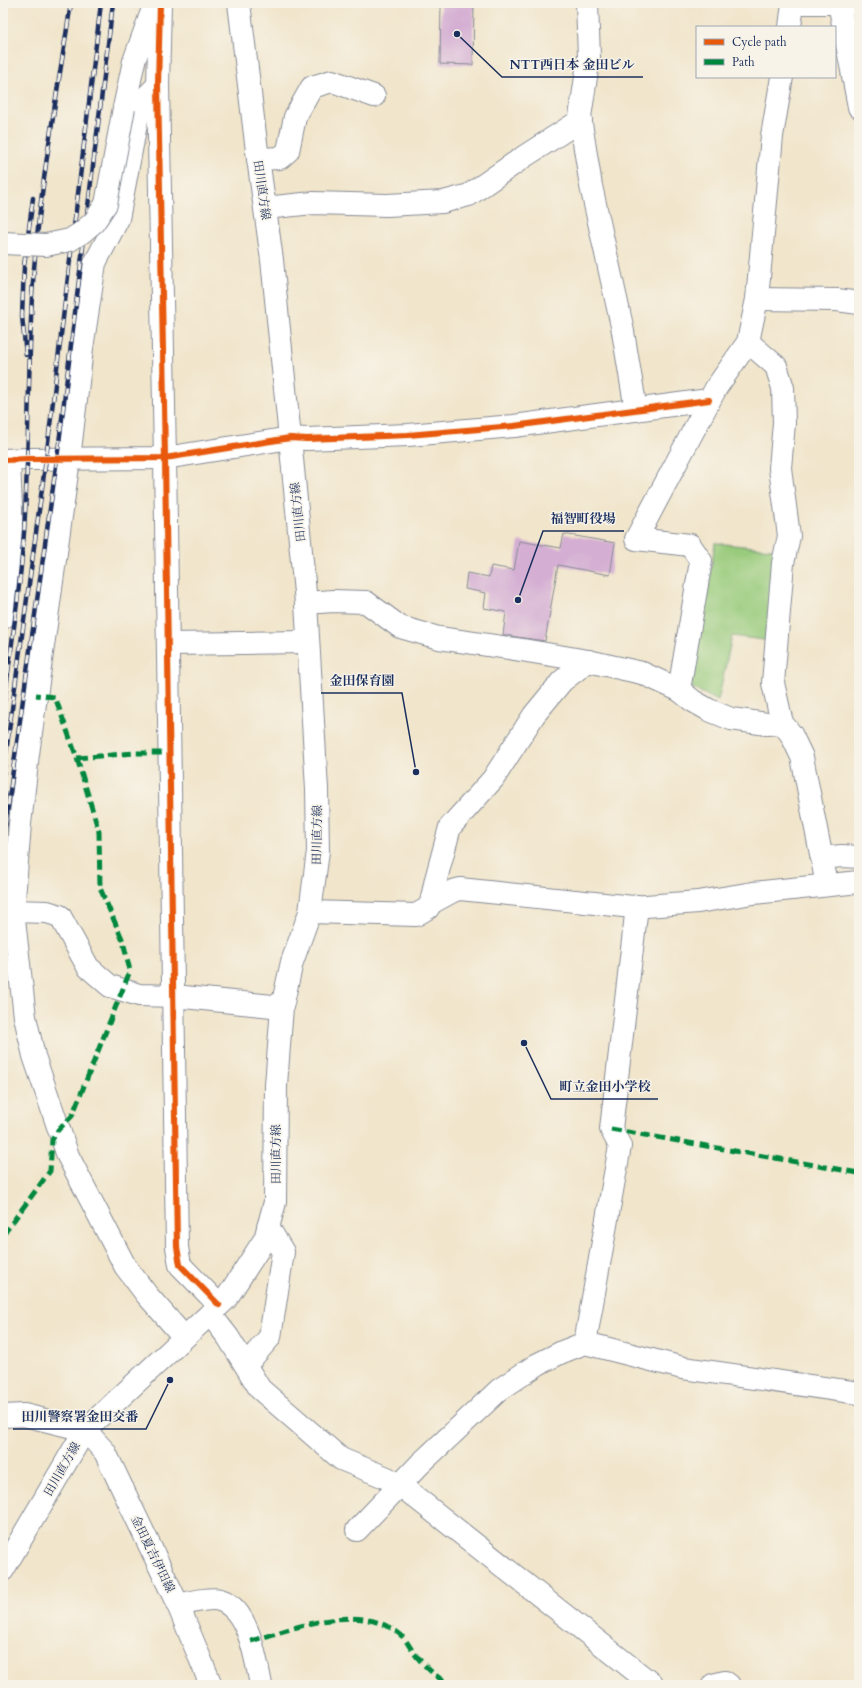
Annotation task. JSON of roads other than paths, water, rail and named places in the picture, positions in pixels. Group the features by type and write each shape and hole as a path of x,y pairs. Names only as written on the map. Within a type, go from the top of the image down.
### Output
{"street":[{"path":"3,242 46,245 70,240 82,233 94,222 106,204 134,60 155,3"},
{"path":"160,3 158,85 177,1247 180,1265 214,1310 228,1337 260,1389 341,1459 400,1485 654,1685"},
{"name":"田川直方線","path":"3,1570 85,1430 226,1299 265,1239 275,1202 276,1085 282,1007 292,962 310,912 318,851 317,789 306,603 290,438 272,260 239,3"},
{"path":"587,3 589,57 581,120 591,186 622,326 636,410"},
{"path":"790,26 793,3 846,3 859,107"},
{"path":"679,690 701,560 690,545 636,539 710,400 748,342 757,299 772,136 782,78"},
{"path":"258,159 280,158 288,151 295,117 312,87 332,82 374,96"},
{"path":"158,85 140,103 127,178 118,219 95,263 82,348 69,459 28,754 20,824 13,911 25,1017 34,1056 68,1156 125,1266 146,1295 184,1338"},
{"path":"265,208 313,204 387,205 443,202 469,195 525,156 581,120"},
{"path":"757,299 837,300 859,303"},
{"path":"748,342 776,366 783,388 784,423 780,468 789,536 783,563 773,683 782,723 791,734 802,757 827,885"},
{"path":"3,618 12,533 6,460 28,458 165,458 290,438 307,439 408,436 514,426 710,400"},
{"path":"306,603 333,601 366,602 400,627 418,633 439,638 588,661 642,673 679,690 693,701 731,719 767,724 782,723"},
{"path":"168,644 308,642"},
{"path":"310,912 416,915 428,908 431,903 450,827 493,779 534,715 562,681 588,661"},
{"path":"822,858 842,856 859,857"},
{"path":"431,903 453,891 460,889 637,906 698,902 753,893 859,882"},
{"path":"585,1343 620,1146 611,1129 637,906"},
{"path":"13,911 48,912 60,916 88,967 110,986 139,995 174,996 282,1007"},
{"path":"244,1364 252,1358 270,1337 283,1252 268,1227"},
{"path":"357,1530 400,1485 499,1390 538,1364 585,1343 683,1368 859,1393"},
{"path":"3,1416 24,1415 85,1430"},
{"name":"金田夏吉伊田線","path":"85,1430 105,1452 178,1605 211,1685"},
{"path":"178,1605 219,1599 232,1606 244,1625 251,1641 262,1685"},
{"path":"713,1685 725,1682 729,1685"}],"railway":[{"path":"3,709 18,598 24,532 32,296 35,259 48,149 71,3"},
{"path":"3,775 46,459 101,3"},
{"path":"3,841 57,459 113,3"},
{"path":"26,355 22,316 24,266 33,198"}],"place":[{"name":"NTT西日本 金田ビル","path":"457,34"},
{"name":"福智町役場","path":"518,600"},
{"name":"金田保育園","path":"416,772"},
{"name":"町立金田小学校","path":"524,1043"},
{"name":"田川警察署金田交番","path":"170,1380"}]}
